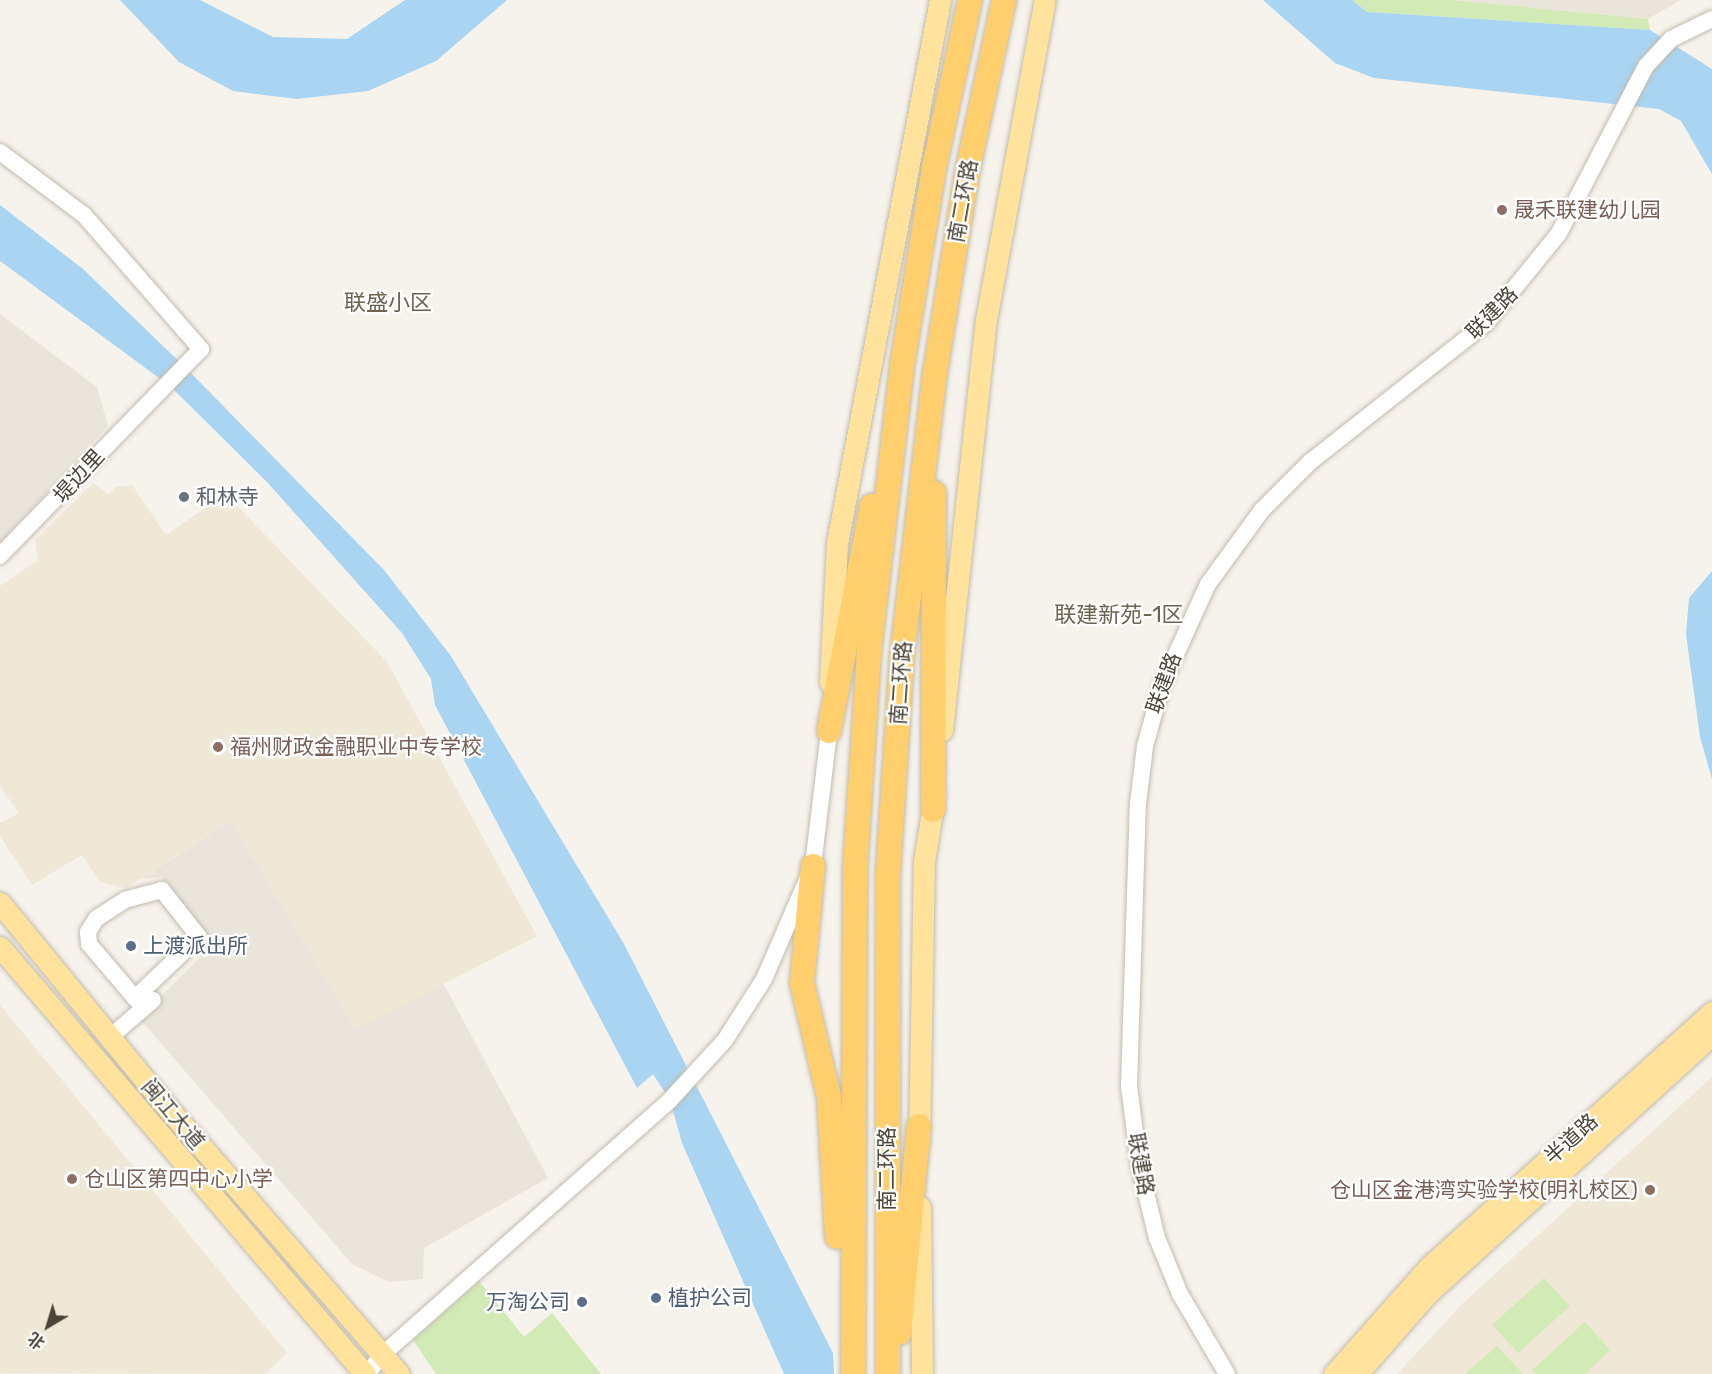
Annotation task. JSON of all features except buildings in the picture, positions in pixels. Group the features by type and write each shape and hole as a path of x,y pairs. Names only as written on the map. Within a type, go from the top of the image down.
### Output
{"highway":[{"name":"南二环路","path":"852,1374 855,867 869,652 902,366 934,168 970,0"},
{"name":"南二环路","path":"890,1374 888,872 902,657 935,373 967,173 1004,0"},
{"path":"829,731 902,366"},
{"path":"933,810 935,373"},
{"path":"813,866 802,983 829,1097 852,1374"},
{"path":"890,1374 906,1295 919,1126"}],"main road":[{"path":"829,731 837,543 940,0"},
{"path":"922,1374 919,1126 924,861 933,810 986,320 1046,0"},
{"name":"闽江大道","path":"0,903 109,1038 399,1374"},
{"name":"闽江大道","path":"0,947 366,1374"},
{"name":"半道路","path":"1334,1374 1423,1272 1712,1012"},
{"name":"半道路","path":"1357,1374 1450,1272 1712,1035"}],"street":[{"name":"联建路","path":"1227,1374 1180,1294 1157,1238 1139,1164 1129,1086 1138,804 1147,736 1162,685 1195,609 1249,526 1310,462 1487,322 1559,233 1626,108 1640,75 1671,39 1712,19"},
{"name":"堤边里","path":"0,152 84,215 201,349 155,393 0,556"},
{"path":"366,1374 382,1354 693,1078 764,979 813,866 829,731"},
{"path":"109,1038 144,1002 199,938 162,890 125,900 96,919 88,933 89,944 144,1002"}],"shaded area":[{"path":"1453,0 1681,0 1648,19"},
{"path":"0,314 97,387 108,426 0,543"},
{"name":"福州财政金融职业中专学校","path":"93,483 109,495 116,487 132,485 166,535 226,494 387,662 537,936 356,1029 231,821 125,888 100,882 82,855 32,885 0,836 0,823 19,813 0,786 0,586 38,560 35,540"},
{"path":"231,821 356,1029 443,983 548,1178 424,1248 423,1279 389,1282 352,1264 139,1018 213,944 161,877 140,879"},
{"name":"仓山区第四中心小学","path":"0,1005 287,1353 265,1374 0,1373"},
{"name":"仓山区金港湾实验学校(明礼校区)","path":"1712,1077 1712,1374 1397,1374 1463,1303"}],"green space":[{"path":"1352,0 1453,0 1648,19 1650,30 1367,12"},
{"path":"1544,1278 1570,1306 1518,1353 1492,1325"},
{"path":"479,1281 524,1337 552,1313 601,1374 436,1374 413,1340"},
{"path":"1585,1322 1610,1350 1585,1374 1536,1374 1532,1370"},
{"path":"1497,1346 1523,1374 1465,1374"}],"water":[{"path":"120,0 200,0 273,37 347,39 405,0 507,0 436,61 368,91 297,99 233,91 179,62"},
{"path":"1263,0 1352,0 1367,12 1650,30 1712,69 1712,174 1681,121 1659,109 1374,78 1335,63"},
{"path":"0,205 83,269 188,370 384,570 451,656 624,944 833,1353 834,1374 784,1374 682,1143 670,1100 653,1074 637,1088 435,705 431,679 402,633 267,482 170,386 0,261"},
{"path":"1712,571 1712,779 1700,737 1686,634 1689,598"}],"place":[{"name":"晟禾联建幼儿园","path":"1502,210"},
{"name":"和林寺","path":"184,497"},
{"name":"福州财政金融职业中专学校","path":"218,747"},
{"name":"上渡派出所","path":"131,946"},
{"name":"仓山区第四中心小学","path":"72,1179"},
{"name":"仓山区金港湾实验学校(明礼校区)","path":"1650,1190"},
{"name":"植护公司","path":"656,1298"},
{"name":"万淘公司","path":"582,1302"}],"district":[{"name":"联盛小区","path":"388,303"},
{"name":"联建新苑-1区","path":"1119,615"}]}
